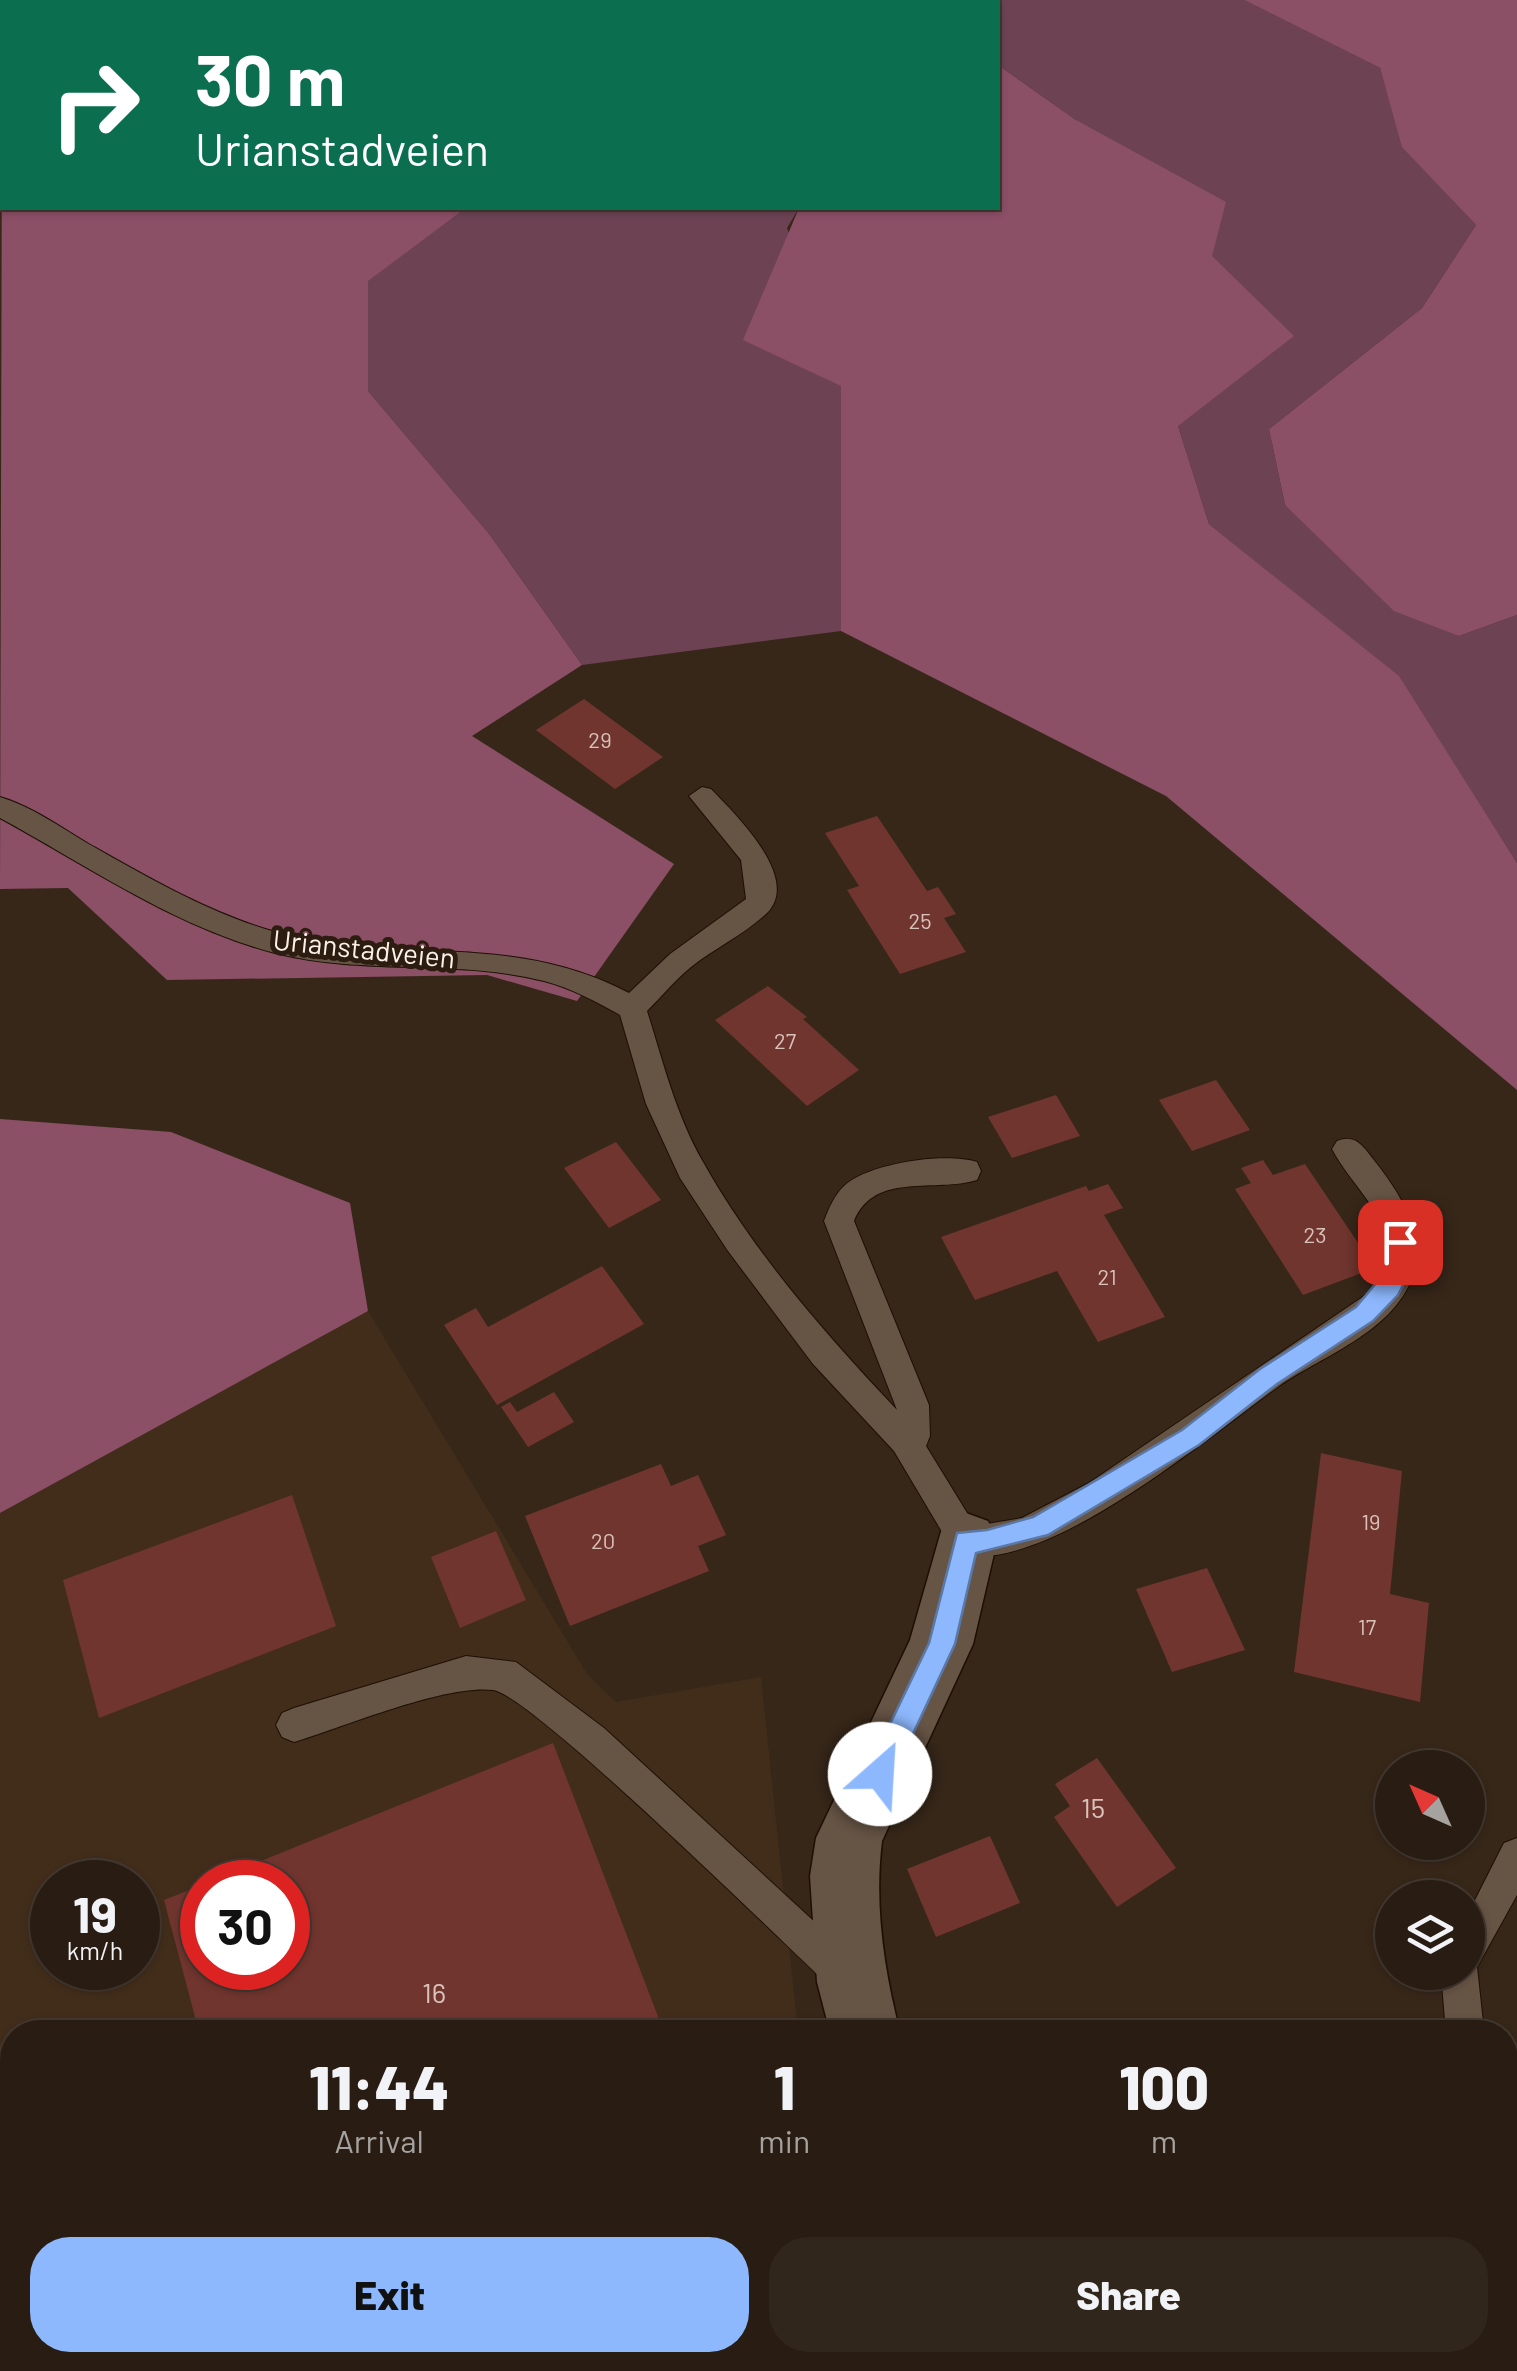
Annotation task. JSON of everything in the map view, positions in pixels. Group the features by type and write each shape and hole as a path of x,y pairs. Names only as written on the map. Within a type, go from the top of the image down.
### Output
{"street":[{"path":"859,2007 844,1876 849,1838 942,1644 966,1541"}],"lane":[{"path":"702,796 754,859 763,892 759,904 680,961 632,1008 661,1104 691,1170 739,1242 824,1354 905,1441 966,1541 987,1542 1039,1527 1190,1438 1268,1376 1339,1333 1390,1288 1399,1270 1400,1242 1392,1212 1347,1149"},
{"name":"Urianstadveien","path":"0,806 162,897 232,930 310,948 506,962 584,982 632,1008"},
{"path":"905,1441 914,1436 913,1405 839,1220 844,1201 864,1185 902,1175 966,1171"},
{"path":"294,1726 466,1674 504,1674 591,1740 859,2007"},
{"path":"1485,1919 1517,1856"},
{"path":"1462,1990 1464,2020"}],"shaded area":[{"path":"1000,0 1244,0 1380,68 1403,147 1476,225 1422,308 1269,429 1285,505 1459,636 1517,615 1517,863 1398,676 1209,524 1178,426 1212,256 1076,120 1000,66"},
{"path":"1244,0 1517,0 1517,615 1459,636 1394,611 1285,505 1269,429 1422,308 1476,225 1402,147 1380,68"},
{"path":"1000,66 1076,120 1226,202 1212,256 1294,336 1178,426 1209,524 1399,676 1517,863 1517,1090 1166,796 841,631 841,386 743,340 798,210 1000,210"},
{"path":"2,210 463,210 368,281 368,391 490,535 582,665 472,736 674,864 577,1001 487,975 167,980 68,888 0,889"},
{"path":"463,210 798,210 787,228 841,386 841,631 582,665 490,535 368,391 368,280"},
{"path":"0,1119 171,1132 350,1203 368,1311 0,1513"},
{"path":"368,1311 587,1674 616,1702 761,1677 797,2020 0,2020 0,1513"}],"building":[{"path":"584,699 663,757 615,789 536,730"},
{"path":"877,816 927,891 938,887 956,914 944,918 966,952 900,974 847,890 859,886 825,833"},
{"path":"768,986 807,1017 803,1019 859,1070 807,1106 715,1020"},
{"path":"1216,1080 1250,1130 1192,1151 1159,1100"},
{"path":"1056,1095 1080,1136 1012,1158 988,1117"},
{"path":"616,1142 661,1200 609,1228 564,1168"},
{"path":"1263,1160 1273,1175 1305,1164 1375,1268 1303,1295 1235,1189 1251,1183 1241,1168"},
{"path":"1108,1184 1123,1208 1104,1215 1165,1317 1098,1342 1057,1271 975,1300 941,1237 1086,1186 1089,1191"},
{"path":"602,1266 644,1324 497,1405 444,1325 476,1308 488,1327"},
{"path":"554,1392 574,1422 528,1447 501,1407 510,1402 517,1412"},
{"path":"1321,1453 1402,1471 1390,1594 1429,1603 1420,1702 1294,1672"},
{"path":"661,1464 671,1486 698,1475 726,1535 698,1546 709,1571 570,1626 525,1516"},
{"path":"292,1495 336,1626 99,1718 63,1580"},
{"path":"496,1531 526,1600 460,1628 431,1557"},
{"path":"1207,1568 1245,1650 1172,1672 1136,1589"},
{"path":"553,1743 659,2020 196,2020 188,1990 310,1990 310,1860 263,1860"},
{"path":"1097,1758 1176,1868 1117,1907 1054,1817 1070,1806 1055,1784"},
{"path":"990,1836 1020,1903 936,1937 907,1869"},
{"path":"180,1894 180,1960 164,1900"}],"route":[{"path":"880,1774 942,1644 966,1541 987,1542 1039,1527 1190,1438 1268,1376 1364,1314 1390,1288 1399,1270 1400,1242"}]}
